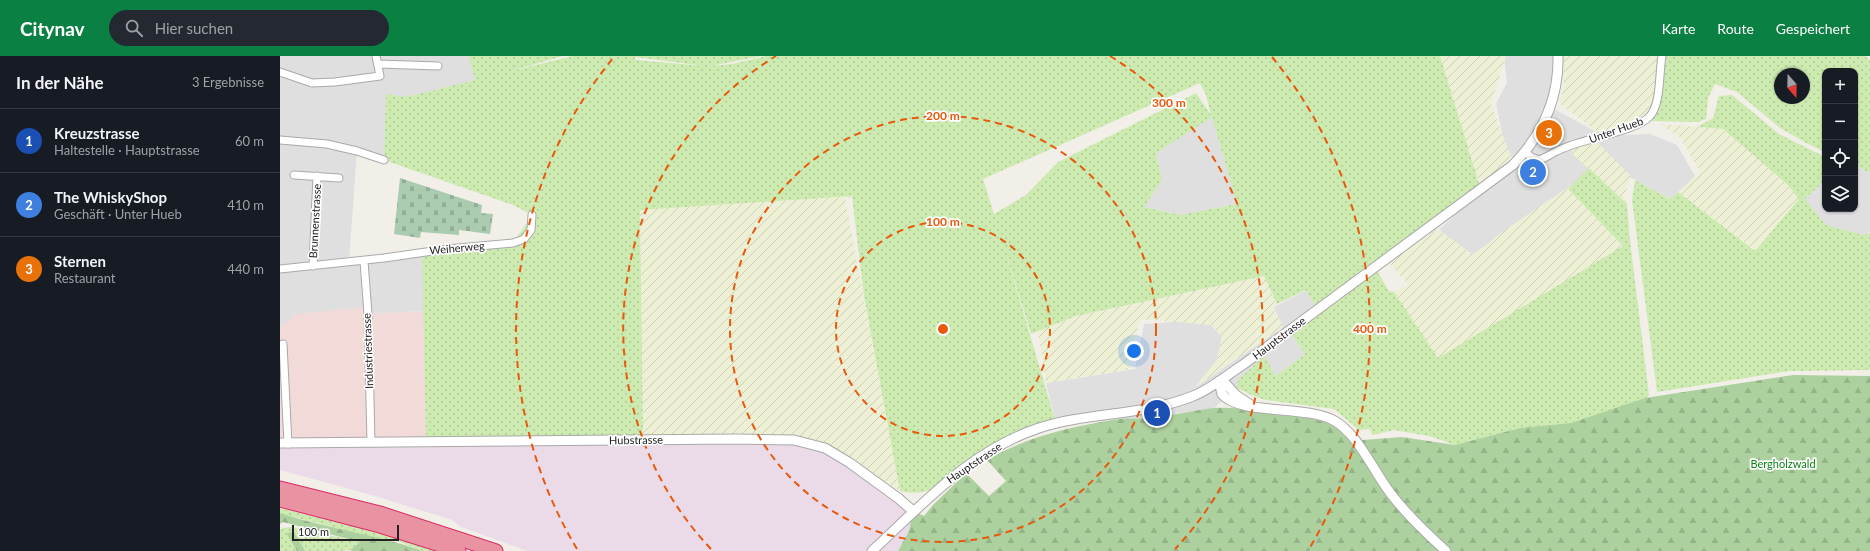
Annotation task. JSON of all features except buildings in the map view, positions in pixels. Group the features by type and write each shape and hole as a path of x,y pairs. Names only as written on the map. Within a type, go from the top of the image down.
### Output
{"highway":[{"path":"280,488 380,513 496,551"},
{"path":"280,500 359,520 459,551"}],"street":[{"path":"280,72 312,83 334,82 380,76 376,56"},
{"name":"Hauptstrasse","path":"914,511 939,488 973,461 989,450 1018,436 1056,423 1176,401 1192,396 1219,381 1501,175 1526,152 1545,122 1551,108 1558,73 1558,56"},
{"name":"Unter Hueb","path":"1526,152 1531,157 1539,160 1564,147 1643,122 1650,116 1655,107 1662,56"},
{"path":"378,64 438,66"},
{"path":"280,140 327,144 357,151 384,160"},
{"name":"Brunnenstrasse","path":"294,175 339,178"},
{"name":"Brunnenstrasse","path":"313,266 317,176"},
{"name":"Weiherweg","path":"280,269 447,249 513,243 524,239 531,230 532,215"},
{"name":"Industriestrasse","path":"364,260 368,314 371,443"},
{"path":"283,344 284,444"},
{"path":"1219,381 1225,383 1236,395 1253,406 1314,413 1331,419 1343,427 1356,442 1383,483 1401,506 1446,551"},
{"name":"Hubstrasse","path":"284,444 735,439 794,440 820,447 839,455 914,511"},
{"path":"872,551 914,511"}],"shaded area":[{"path":"280,56 469,56 476,80 384,160 357,151 349,261 422,252 424,311 368,314 280,327"},
{"path":"1504,56 1559,56 1552,108 1604,136 1650,134 1677,145 1695,176 1671,199 1613,168 1567,188 1473,255 1439,230 1512,158 1504,142 1496,103 1507,83"},
{"path":"1212,116 1237,204 1180,215 1144,207 1162,180 1156,153"},
{"path":"1858,167 1870,173 1870,232 1863,235 1826,225 1805,199 1822,183 1822,212 1858,212"},
{"path":"1307,290 1317,309 1289,330 1305,354 1276,376 1263,357 1238,380 1237,388 1214,408 1147,418 1056,423 1046,383 1135,369 1144,324 1201,320 1211,325 1222,337 1217,360 1197,386 1282,328 1274,307"},
{"path":"367,307 368,314 424,311 426,442 280,443 280,327 296,314"},
{"path":"771,438 825,448 913,511 909,531 898,551 527,551 461,527 452,520 375,496 280,470 280,443"}],"green space":[{"path":"469,56 563,56 511,71 573,56 761,56 711,66 732,64 766,56 1440,56 1480,187 1317,309 1306,290 1277,304 1264,276 1076,316 1031,334 1004,247 1056,423 1028,432 1005,443 947,483 931,490 916,493 900,491 864,296 852,196 640,210 643,440 426,442 422,252 513,243 532,215 513,205 384,160 386,94 406,97 475,80","holes":["635,57 705,66 635,60","1200,83 1206,95 1211,115 1196,93 1058,162 1026,195 994,214 983,179","1212,117 1237,204 1180,215 1144,207 1162,180 1156,153"]},
{"path":"1440,56 1506,56 1491,104 1511,157 1491,182 1477,178"},
{"path":"1563,56 1658,56 1654,104 1647,114 1603,136 1559,103 1564,87"},
{"path":"1666,56 1865,56 1870,60 1870,173 1858,167 1858,68 1822,68 1822,151 1780,128 1737,92 1715,84 1708,98 1706,119 1698,122 1652,121 1662,95"},
{"path":"1732,95 1779,134 1822,156 1822,183 1805,199 1826,225 1863,235 1870,233 1870,370 1789,371 1657,392 1632,200 1635,180 1670,199 1678,192 1755,251 1799,199 1788,185 1723,129 1697,127 1713,118 1719,96"},
{"path":"1660,124 1723,129 1785,181 1800,199 1755,251 1678,192 1700,172 1680,137"},
{"path":"1596,141 1630,175 1624,197 1627,204 1571,153 1576,146"},
{"path":"1589,168 1627,204 1630,241 1649,395 1647,398 1571,423 1520,428 1455,445 1429,436 1394,430 1372,435 1370,429 1359,430 1334,409 1266,400 1237,388 1238,380 1264,356 1276,376 1305,354 1292,335 1377,271 1389,291 1394,292 1438,358 1623,246 1568,189"},
{"path":"400,178 482,205 481,213 493,214 490,234 459,230 459,235 421,232 420,238 394,234"},
{"path":"983,179 845,198 900,491 823,442 735,434 643,440 640,208"},
{"path":"1567,188 1623,246 1440,367 1394,292 1408,284 1389,263 1438,229 1473,255 1505,230"},
{"path":"1264,276 1277,304 1273,306 1283,327 1195,387 1217,360 1222,337 1211,325 1140,319 1128,370 1046,383 1038,331 1076,316"},
{"name":"Bergholzwald","path":"1793,375 1870,376 1870,551 898,551 909,531 913,511 924,516 933,505 966,473 989,496 1006,481 987,460 1018,444 1051,433 1085,425 1120,419 1155,417 1213,408 1239,408 1295,415 1326,423 1337,428 1350,441 1402,437 1455,445 1520,428 1571,423 1645,398"},
{"path":"280,508 379,533 436,551 423,551 397,541 379,539 286,515 280,513"},
{"path":"280,513 298,519 388,540 423,551 352,551 350,550 360,542 283,522 280,524"},
{"path":"292,527 360,542 350,550 280,551 280,530 283,528"},
{"path":"290,532 295,534 305,551 297,551 287,534"}],"place":[{"name":"Sternen","path":"1549,133"},
{"name":"The WhiskyShop","path":"1533,172"},
{"name":"Kreuzstrasse","path":"1157,413"}]}
